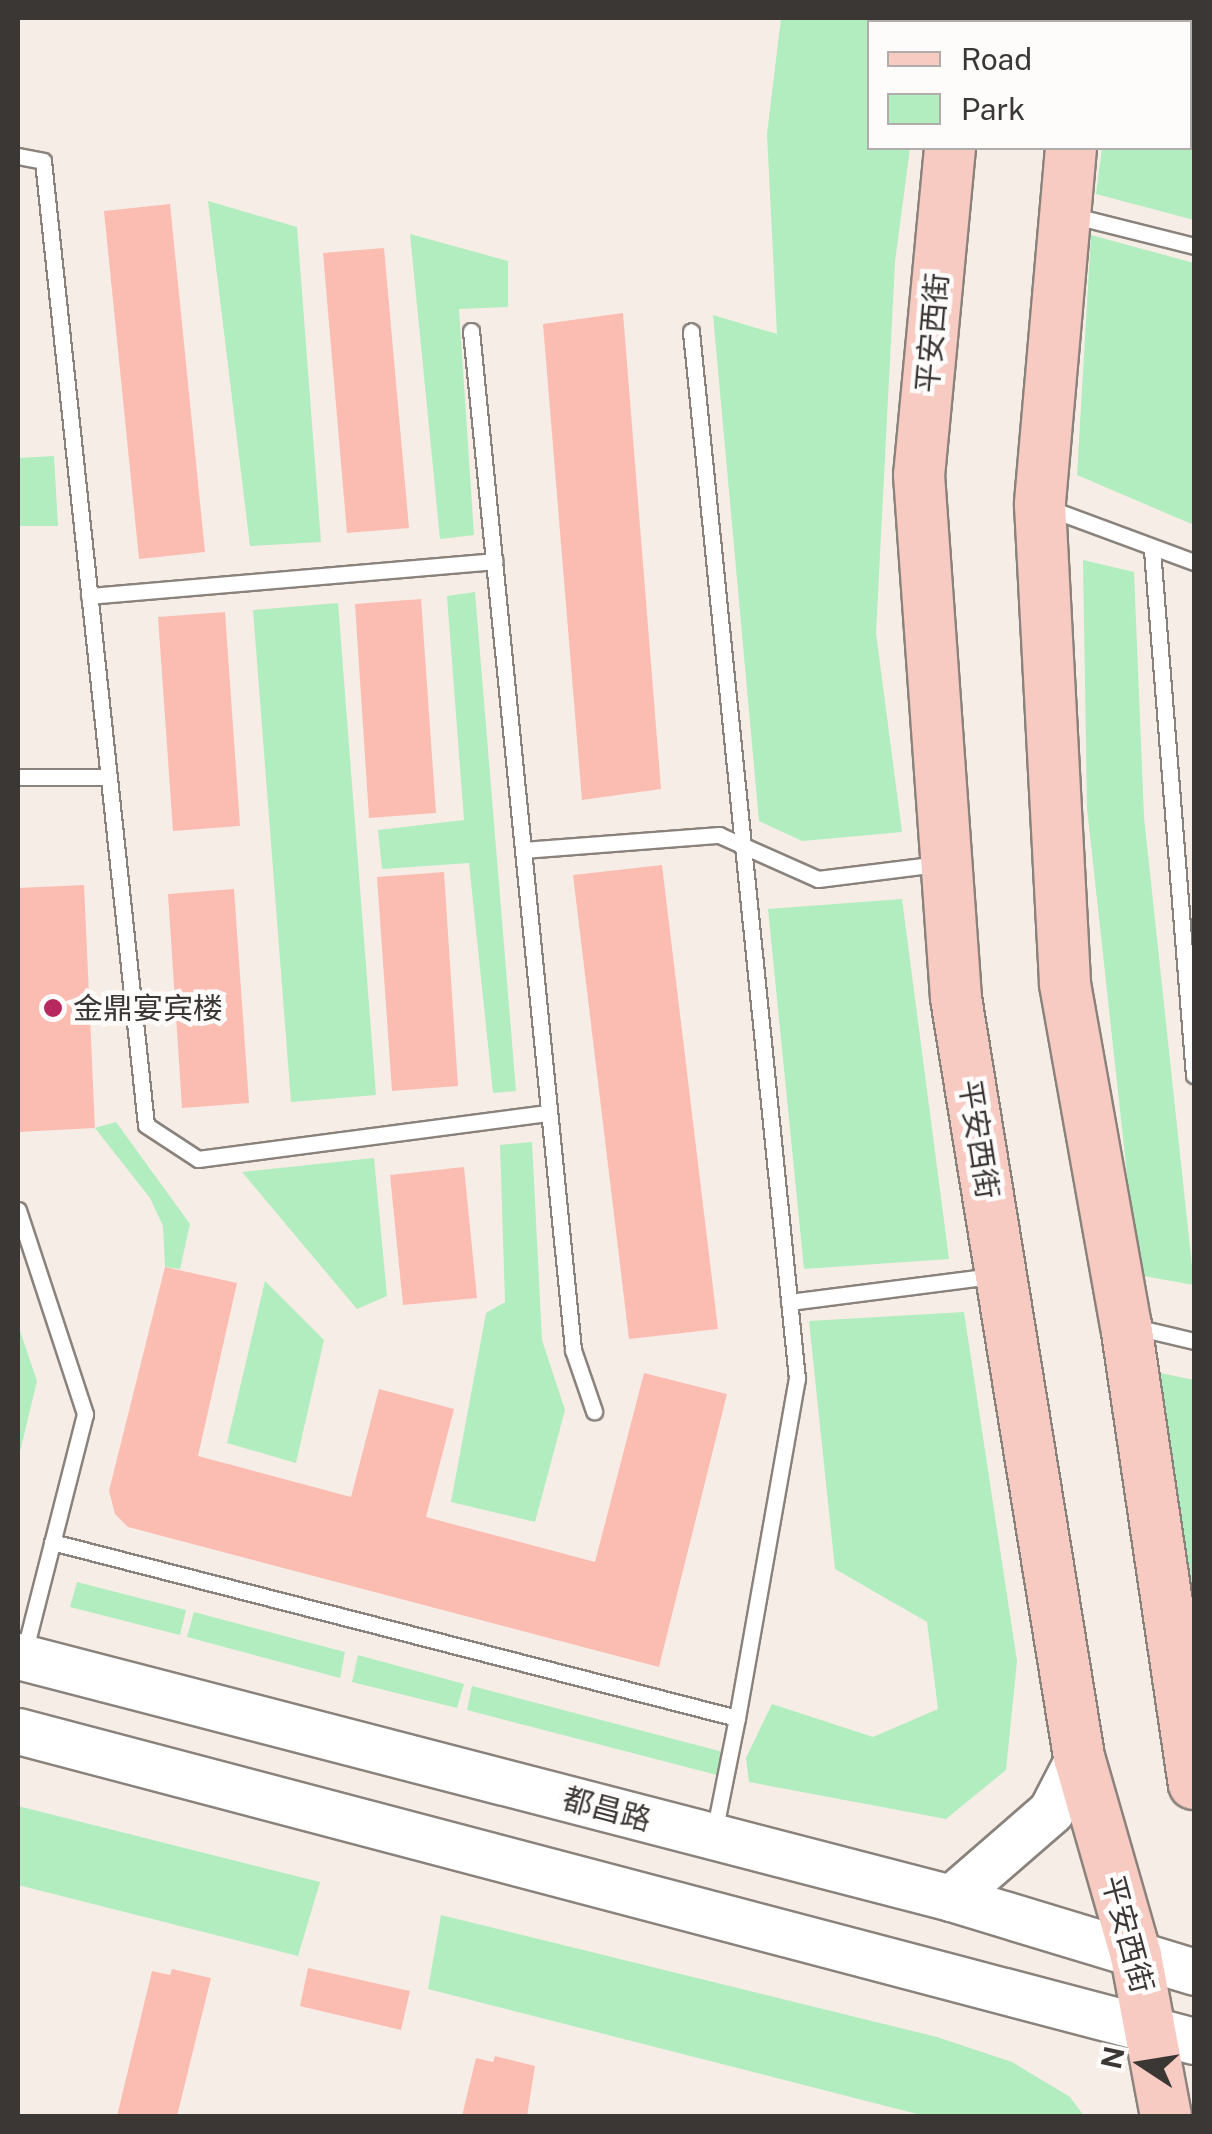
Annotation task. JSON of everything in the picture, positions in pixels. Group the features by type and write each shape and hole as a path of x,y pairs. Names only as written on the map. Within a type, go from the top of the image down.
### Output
{"main road":[{"name":"平安西街","path":"950,150 919,474 956,998 1079,1757 1136,1956 1173,2036 1166,2116"},
{"path":"1071,150 1062,212 1040,505 1064,984 1126,1325 1194,1784"},
{"name":"都昌路","path":"20,1656 951,1898 1194,1972"},
{"path":"18,1731 1173,2036"},
{"path":"951,1898 1051,1811 1079,1757"}],"lane":[{"path":"18,156 44,161 146,1125 198,1159 549,1113"},
{"path":"1062,212 1194,246"},
{"path":"471,331 573,1350 594,1411"},
{"path":"691,331 797,1379 713,1836"},
{"path":"1040,505 1152,550 1194,562"},
{"path":"1152,550 1194,1075"},
{"path":"89,596 494,561"},
{"path":"18,777 108,777"},
{"path":"523,850 719,835 818,879 947,863"},
{"path":"18,1210 85,1414 20,1656"},
{"path":"789,1302 1002,1275"},
{"path":"1126,1325 1194,1341"},
{"path":"52,1542 737,1718"}],"green space":[{"path":"781,18 928,18 867,20 867,150 910,150 895,262 876,633 902,832 802,841 759,821 713,315 777,334 767,134"},
{"path":"1194,18 1194,220 1096,194 1102,150 1192,150 1192,20 1118,20"},
{"path":"208,201 297,227 321,542 250,546"},
{"path":"410,234 508,261 508,307 459,309 474,535 440,539"},
{"path":"1091,235 1194,263 1194,525 1077,475"},
{"path":"54,456 58,526 18,526 18,458"},
{"path":"1083,560 1134,572 1144,817 1194,1285 1138,1275 1087,808"},
{"path":"475,592 516,1091 493,1093 469,863 382,869 378,830 464,820 447,596"},
{"path":"338,603 376,1095 291,1102 253,610"},
{"path":"902,899 949,1259 804,1269 768,909"},
{"path":"116,1122 190,1224 180,1269 165,1267 163,1226 150,1198 95,1128"},
{"path":"532,1142 542,1340 565,1410 535,1522 451,1502 486,1313 505,1302 500,1145"},
{"path":"374,1158 387,1296 357,1309 242,1172"},
{"path":"265,1281 324,1340 296,1463 227,1443"},
{"path":"964,1312 1017,1661 1006,1770 946,1819 749,1782 746,1758 772,1704 873,1737 938,1709 927,1622 835,1569 809,1321"},
{"path":"18,1325 37,1381 18,1460"},
{"path":"1146,1370 1194,1380 1194,1625"},
{"path":"77,1582 186,1610 180,1635 70,1607"},
{"path":"194,1612 345,1652 340,1678 187,1637"},
{"path":"358,1655 464,1684 457,1708 352,1682"},
{"path":"472,1686 723,1752 717,1775 467,1710"},
{"path":"18,1806 320,1882 298,1956 18,1885"},
{"path":"441,1915 937,2037 1012,2062 1070,2097 1084,2116 925,2116 428,1989"}],"building":[{"path":"170,204 205,552 139,559 104,211"},
{"path":"384,248 409,528 347,533 323,253"},
{"path":"623,313 661,789 582,800 543,324"},
{"path":"421,599 436,813 369,818 355,604"},
{"path":"225,612 240,826 173,831 158,617"},
{"path":"662,865 718,1329 629,1339 573,875"},
{"path":"444,872 458,1086 392,1091 377,877"},
{"name":"金鼎宴宾楼","path":"84,885 95,1128 18,1132 18,888"},
{"path":"234,889 249,1103 182,1108 168,894"},
{"path":"464,1167 477,1298 403,1305 390,1175"},
{"path":"165,1267 237,1283 198,1456 351,1497 379,1389 454,1409 426,1517 595,1562 644,1373 727,1394 659,1667 128,1527 115,1514 109,1491"},
{"path":"308,1968 410,1991 401,2030 300,2006"},
{"path":"172,1969 211,1978 177,2116 117,2116 152,1971 170,1975"},
{"path":"495,2056 535,2066 527,2116 462,2116 476,2058 493,2062"}],"place":[{"name":"金鼎宴宾楼","path":"53,1008"}]}
